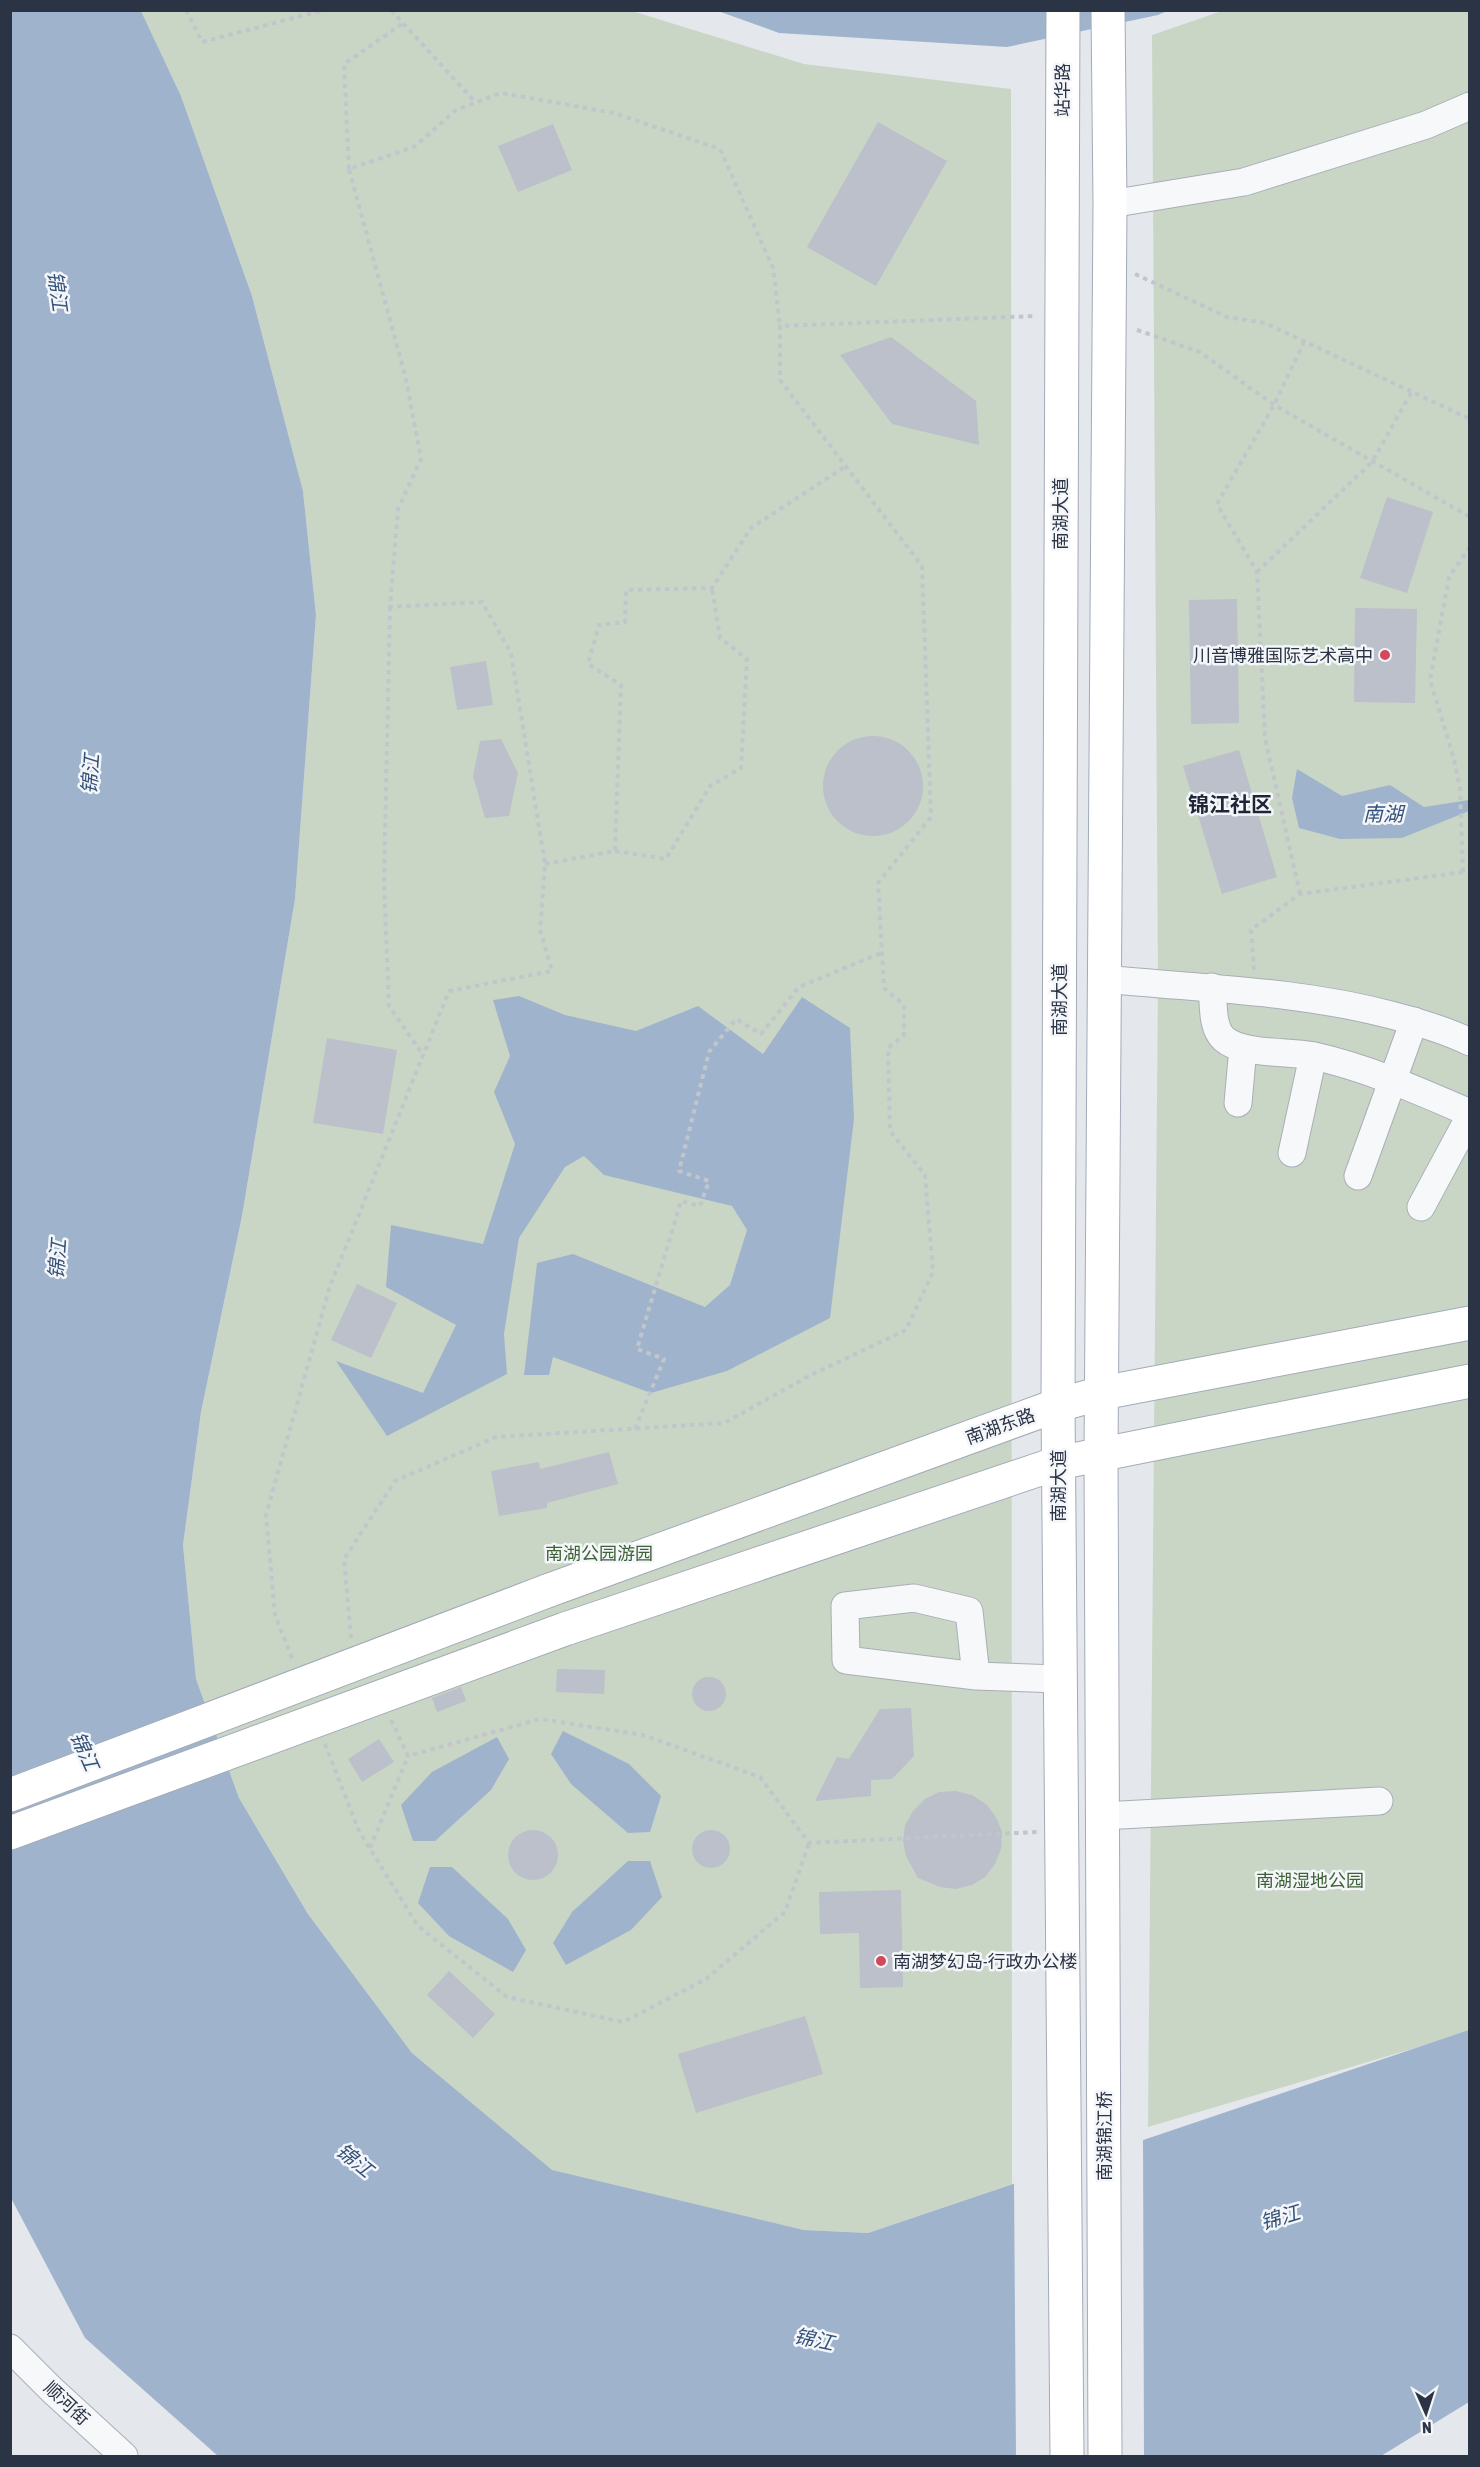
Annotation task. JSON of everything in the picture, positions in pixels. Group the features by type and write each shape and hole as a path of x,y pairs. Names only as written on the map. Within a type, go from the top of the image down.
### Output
{"main road":[{"name":"站华路","path":"1062,170 1063,10"},
{"path":"1103,1816 1101,1454 1110,263 1108,10"},
{"name":"南湖大道","path":"1060,1830 1058,1405 1062,170"},
{"name":"南湖东路","path":"10,1795 547,1591 1058,1405 1102,1393 1470,1323"},
{"path":"10,1833 565,1629 1058,1463 1470,1381"},
{"name":"南湖锦江桥","path":"1103,1816 1105,2457"},
{"path":"1060,1830 1066,2457"}],"street":[{"path":"1110,204 1244,182 1426,125 1470,106"},
{"path":"1105,980 1255,990 1359,1006 1414,1021 1470,1042"},
{"path":"1212,987 1215,1024 1224,1039 1243,1048 1313,1056 1393,1080 1470,1114 1421,1207"},
{"path":"1358,1176 1414,1021"},
{"path":"1238,1103 1243,1048"},
{"path":"1292,1153 1313,1056"},
{"path":"976,1676 969,1611 914,1598 845,1606 846,1660 976,1676 1059,1678"},
{"path":"1103,1816 1378,1801"},
{"name":"顺河街","path":"10,2348 124,2457"}],"path":[{"path":"186,10 202,42 324,10"},
{"path":"391,10 476,103"},
{"path":"402,24 344,64 349,169 406,379 422,459 398,509 390,607 384,883 389,1006 423,1056"},
{"path":"349,169 414,147 456,110 501,93 614,113 720,149 773,268 780,326 780,380 922,566 931,817 878,883 884,988 904,1005 904,1035 888,1048 890,1131 925,1175 933,1272 906,1330 812,1375 724,1424 496,1437 395,1481 344,1559 351,1637 356,1647"},
{"path":"1110,263 1227,317 1265,324 1470,419"},
{"path":"780,326 1060,315"},
{"path":"1109,320 1200,352 1274,405 1470,517"},
{"path":"1300,894 1265,738 1257,572 1217,504 1274,405 1304,342"},
{"path":"1257,572 1372,462 1411,393"},
{"path":"545,864 615,851 666,859 711,786 741,768 747,659 720,638 712,588 751,528 846,466"},
{"path":"1463,872 1460,788 1454,759 1430,680 1449,577 1470,547"},
{"path":"615,851 621,685 588,664 599,626 626,622 626,590 712,588"},
{"path":"296,1669 275,1615 266,1515 330,1286 449,991 552,971 540,930 545,864 511,653 482,602 390,607"},
{"path":"1255,990 1251,930 1300,894 1463,872 1470,873"},
{"path":"635,1429 664,1359 637,1349 681,1201 700,1206 709,1181 679,1171 709,1052 736,1019 761,1034 799,987 881,953"},
{"path":"370,1848 408,1756 389,1717"},
{"path":"408,1756 540,1719 643,1736 760,1777 809,1844"},
{"path":"321,1734 359,1831 418,1926 507,1997 623,2022 706,1979 785,1912 809,1844"},
{"path":"809,1844 1060,1830"}],"green space":[{"name":"南湖公园游园","path":"141,11 632,11 804,64 1011,89 1012,2184 868,2233 804,2230 552,2171 412,2053 308,1914 239,1798 196,1679 183,1545 201,1412 242,1216 295,899 316,615 303,491 252,296 181,96"},
{"name":"南湖湿地公园","path":"1222,11 1469,11 1469,2032 1148,2127 1158,984 1152,35"}],"water":[{"name":"锦江","path":"11,11 141,11 181,96 252,296 303,491 316,615 295,899 242,1216 201,1412 183,1545 196,1679 239,1798 308,1914 412,2053 552,2170 804,2230 868,2233 1469,2030 1469,2402 1381,2456 218,2456 85,2338 11,2198"},
{"path":"718,11 1167,11 1158,15 1007,47 779,33"},
{"name":"南湖","path":"1297,769 1342,796 1390,785 1424,807 1469,800 1469,811 1402,838 1340,839 1299,828 1292,798"},
{"path":"519,996 565,1015 636,1031 698,1006 763,1054 802,997 850,1028 854,1119 830,1318 727,1371 651,1393 553,1357 549,1375 524,1375 537,1263 573,1254 705,1307 730,1285 747,1230 732,1206 604,1175 584,1156 565,1167 519,1238 504,1334 507,1374 387,1436 336,1361 423,1393 456,1325 386,1287 391,1225 483,1244 515,1144 494,1092 510,1056 493,1000"},
{"path":"563,1731 629,1764 661,1796 650,1832 628,1833 571,1784 551,1754"},
{"path":"497,1737 509,1759 491,1790 435,1841 413,1841 401,1805 432,1772"},
{"path":"628,1861 650,1861 662,1897 631,1930 566,1965 553,1943 572,1912"},
{"path":"430,1867 452,1867 508,1919 526,1950 513,1972 449,1936 418,1903"}],"pier":[{"path":"1143,2137 1144,2456 1016,2456 1014,2180"}],"building":[{"path":"878,122 947,161 876,286 807,247"},
{"path":"553,124 572,170 518,192 498,146"},
{"path":"891,337 976,401 979,445 892,424 840,355"},
{"path":"1387,497 1433,512 1407,593 1360,578"},
{"path":"1237,599 1239,723 1191,724 1189,600"},
{"name":"川音博雅国际艺术高中","path":"1355,608 1417,609 1415,703 1354,702"},
{"path":"486,661 493,705 457,710 450,667"},
{"path":"873,736 892,740 908,751 919,767 923,786 919,805 908,821 892,832 873,836 854,832 838,821 827,805 823,786 827,767 838,751 854,740"},
{"path":"501,739 518,773 509,816 485,818 473,776 480,741"},
{"path":"1239,750 1277,877 1222,894 1183,766"},
{"path":"327,1038 397,1050 383,1134 313,1123"},
{"path":"357,1284 397,1303 371,1358 331,1340"},
{"path":"609,1452 618,1484 547,1503 547,1508 499,1516 491,1471 539,1462 540,1469"},
{"path":"557,1669 605,1670 604,1694 556,1692"},
{"path":"709,1677 721,1682 726,1694 721,1706 709,1711 697,1706 692,1694 697,1682"},
{"path":"461,1687 466,1701 437,1712 432,1698"},
{"path":"911,1708 914,1756 892,1779 871,1780 871,1796 815,1801 837,1757 849,1759 880,1709"},
{"path":"379,1739 394,1762 362,1782 348,1759"},
{"path":"956,1791 972,1795 986,1804 996,1817 1002,1832 1001,1849 995,1864 985,1877 972,1885 956,1889 940,1887 918,1878 906,1856 903,1841 905,1825 913,1811 925,1799 939,1792"},
{"path":"533,1830 542,1832 553,1841 558,1855 556,1864 547,1875 533,1880 524,1878 513,1869 508,1855 510,1846 519,1835"},
{"path":"711,1830 725,1835 730,1849 725,1863 711,1868 697,1863 692,1849 697,1835"},
{"name":"南湖梦幻岛-行政办公楼","path":"901,1890 903,1987 860,1988 859,1933 820,1934 819,1892"},
{"path":"449,1971 495,2014 473,2038 427,1995"},
{"path":"805,2016 823,2074 696,2113 678,2054"}],"place":[{"name":"川音博雅国际艺术高中","path":"1385,655"},
{"name":"南湖梦幻岛-行政办公楼","path":"881,1961"}],"district":[{"name":"锦江社区","path":"1230,804"}]}
